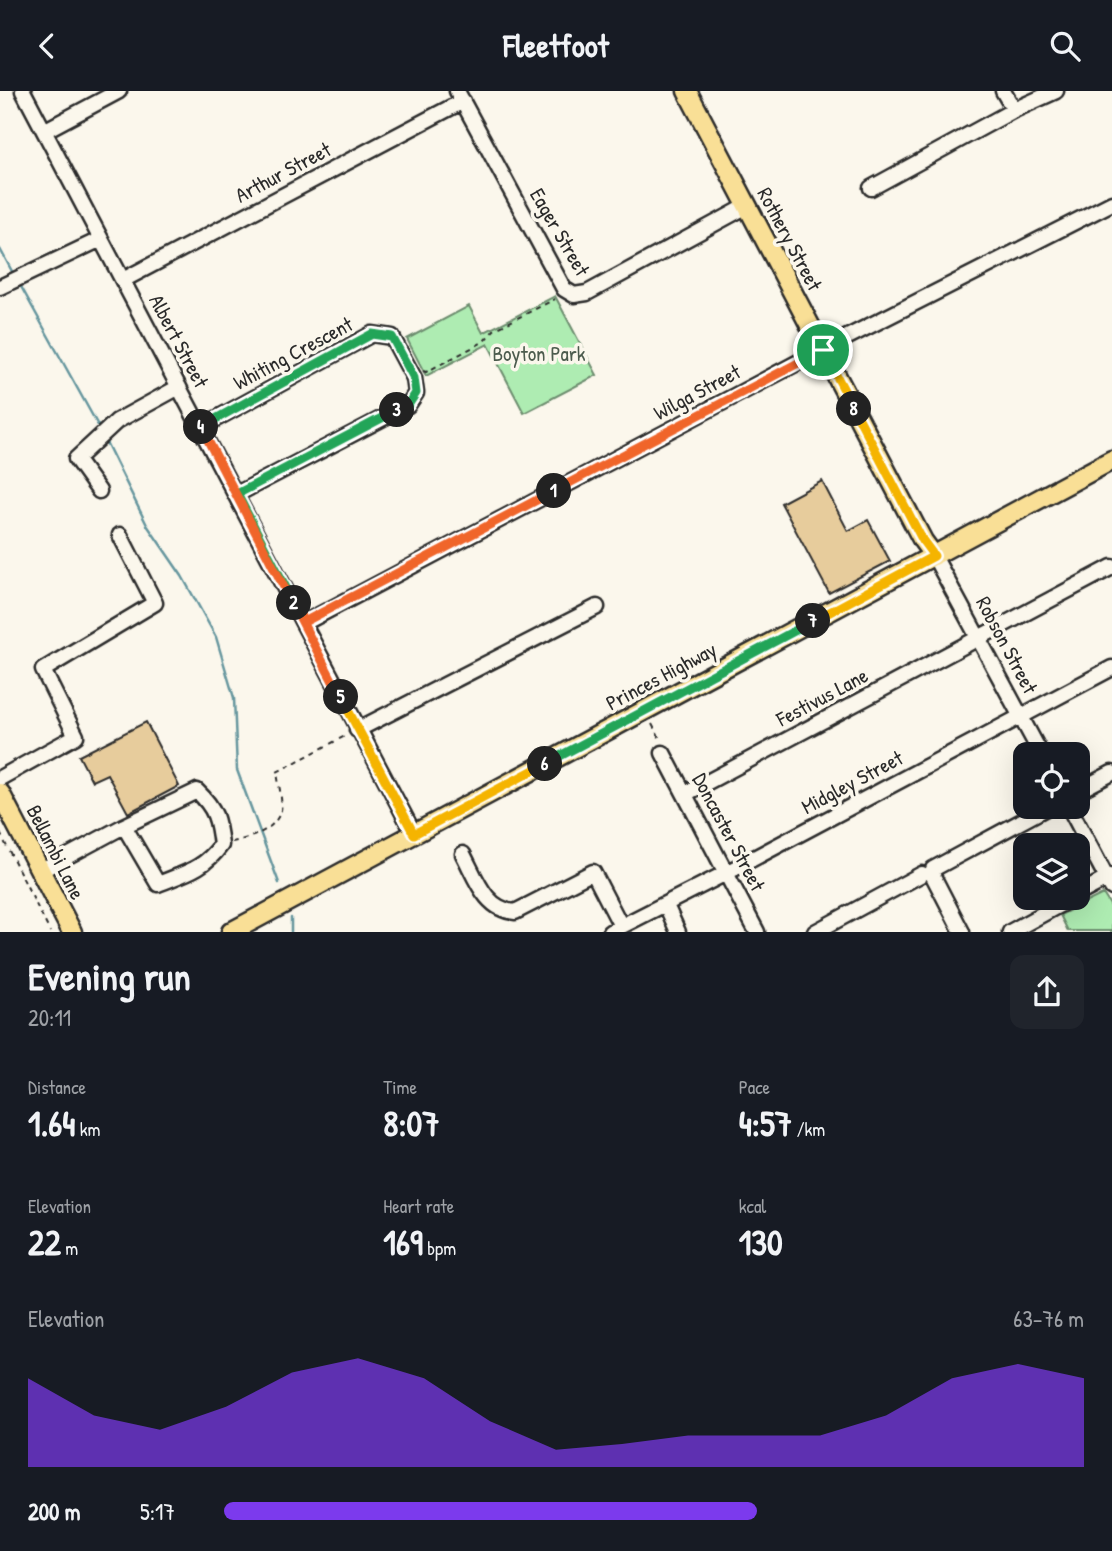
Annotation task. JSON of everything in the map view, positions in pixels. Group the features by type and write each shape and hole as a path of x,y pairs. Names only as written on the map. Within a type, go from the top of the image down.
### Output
{"main road":[{"name":"Rothery Street","path":"687,91 923,541 934,556"},
{"name":"Princes Highway","path":"231,932 1112,460"},
{"name":"Bellambi Lane","path":"0,793 72,932"},
{"path":"42,874 64,932"}],"street":[{"name":"Albert Street","path":"23,91 414,834"},
{"path":"44,131 119,91"},
{"path":"1003,91 1014,110"},
{"path":"871,188 1014,110 1056,91"},
{"name":"Eager Street","path":"460,96 564,289 574,295 587,293 747,206"},
{"name":"Arthur Street","path":"123,280 460,96"},
{"name":"Wilga Street","path":"304,622 823,350 1112,203"},
{"path":"0,287 101,239"},
{"name":"Whiting Crescent","path":"201,427 372,334 392,337 413,377"},
{"path":"237,494 408,405 416,393 413,377"},
{"path":"99,491 76,459 117,421 179,387"},
{"path":"0,778 76,736 43,670 155,603 120,535"},
{"name":"Robson Street","path":"934,556 1035,742"},
{"name":"Festivus Lane","path":"685,794 1112,567"},
{"path":"357,730 597,607"},
{"name":"Midgley Street","path":"615,929 666,905 1112,668"},
{"name":"Doncaster Street","path":"664,751 757,932"},
{"path":"1090,785 1112,773"},
{"path":"42,874 124,826 197,791 212,805 221,845 211,859 158,884 124,826"},
{"path":"815,932 1026,819"},
{"path":"1076,819 1110,881 1090,889"},
{"path":"463,855 489,901 500,911 515,912 593,872 615,929"},
{"path":"928,871 962,932"},
{"path":"666,905 678,932"},
{"path":"1010,932 1050,910"}],"path":[{"path":"413,377 483,342 494,330 559,296"},
{"path":"650,720 664,751"},
{"path":"221,845 250,838 267,830 281,810 277,772 357,730"},
{"path":"0,833 51,932"}],"green space":[{"name":"Boyton Park","path":"555,296 597,375 524,413 488,344 426,376 407,339 469,306 483,333"},
{"path":"1103,894 1112,908 1112,931 1068,931 1060,915 1070,910 1090,910 1090,900"}],"building":[{"path":"822,481 848,531 868,520 890,561 829,593 781,503"},
{"path":"146,722 179,786 128,813 107,774 92,781 79,756"}],"waterway":[{"path":"0,249 14,275"},
{"path":"19,283 101,431"},
{"path":"105,440 147,525 182,576 216,637 234,698 237,770 279,883"},
{"path":"291,918 291,932"}],"route":[{"path":"823,350 304,622 237,494 408,405 416,393 414,378 392,337 372,334 201,427 304,622 357,730 414,834 934,556 923,541 823,350"}]}
